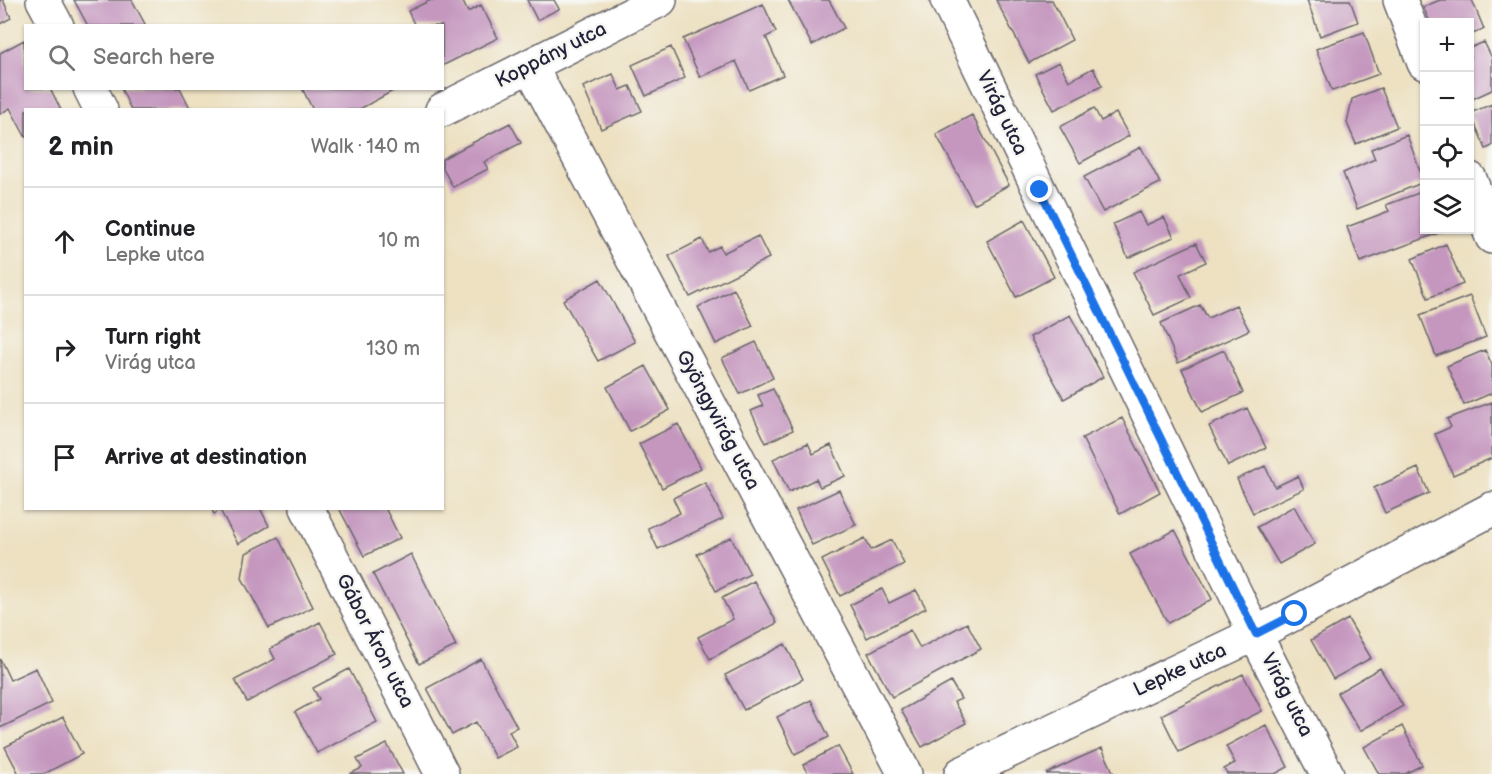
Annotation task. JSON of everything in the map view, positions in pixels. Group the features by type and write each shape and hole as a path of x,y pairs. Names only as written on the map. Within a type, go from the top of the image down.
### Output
{"street":[{"path":"43,0 56,24"},
{"name":"Koppány utca","path":"444,109 660,0"},
{"name":"Virág utca","path":"947,0 1256,634 1327,774"},
{"path":"1400,0 1420,50"},
{"name":"Gyöngyvirág utca","path":"531,67 906,774"},
{"path":"91,90 100,108"},
{"path":"1470,180 1492,237"},
{"name":"Lepke utca","path":"961,774 1256,634 1492,509"},
{"name":"Gábor Áron utca","path":"308,510 442,774"}],"building":[{"path":"0,0 3,0 11,18 0,24"},
{"path":"74,0 132,0 145,24 87,24"},
{"path":"431,0 462,0 468,12 481,5 498,38 444,65 444,24 414,24 408,11"},
{"path":"527,0 554,0 559,9 537,20"},
{"path":"788,0 829,0 844,28 812,45"},
{"path":"996,0 1052,0 1072,40 1029,63"},
{"path":"1307,0 1350,0 1358,22 1320,36"},
{"path":"1440,0 1472,0 1484,29 1474,33 1474,18 1428,18 1423,7"},
{"path":"763,4 776,32 766,37 783,75 749,90 736,61 700,77 683,39"},
{"path":"1364,32 1379,74 1332,91 1316,49"},
{"path":"24,40 24,90 51,90 60,108 24,108 24,134 10,108 0,114 0,53"},
{"path":"1484,42 1492,58 1492,90 1474,98 1474,72 1474,46"},
{"path":"671,47 685,78 646,96 632,65"},
{"path":"1059,62 1069,81 1093,68 1102,86 1054,110 1035,74"},
{"path":"613,74 620,90 630,86 642,111 601,129 583,87"},
{"path":"1381,88 1397,127 1356,144 1347,123 1352,99"},
{"path":"122,90 181,90 190,108 130,108"},
{"path":"303,90 394,90 362,108 312,108"},
{"path":"1492,104 1492,146 1486,149 1474,122 1474,111"},
{"path":"1094,108 1101,121 1116,113 1129,136 1080,163 1060,127"},
{"path":"972,115 1009,185 974,204 936,134"},
{"path":"510,123 521,143 484,162 488,169 453,187 444,171 444,158"},
{"path":"1407,135 1420,171 1420,184 1357,209 1343,173 1375,159 1371,149"},
{"path":"1141,147 1160,183 1103,212 1084,177"},
{"path":"1420,192 1420,234 1436,234 1360,262 1347,227 1389,211 1386,205"},
{"path":"1139,212 1146,225 1164,217 1174,237 1128,258 1113,224"},
{"path":"1024,220 1054,277 1016,297 987,241"},
{"path":"758,236 769,258 690,297 669,256 702,239 708,252 720,246 723,253"},
{"path":"1196,243 1206,262 1180,274 1191,298 1154,315 1133,272"},
{"path":"1446,244 1463,284 1428,298 1412,259"},
{"path":"600,279 635,342 598,361 563,300"},
{"path":"734,289 753,326 716,344 698,307"},
{"path":"1470,296 1486,337 1436,356 1420,315"},
{"path":"1200,305 1208,318 1236,305 1249,330 1178,363 1161,323"},
{"path":"1070,315 1103,377 1064,399 1030,337"},
{"path":"756,342 773,378 740,394 722,358"},
{"path":"1224,350 1243,393 1202,412 1182,369"},
{"path":"1485,350 1492,365 1492,393 1464,405 1447,366"},
{"path":"646,366 670,410 630,431 607,387"},
{"path":"773,389 793,430 766,443 751,411 763,406 758,395"},
{"path":"1492,402 1492,458 1453,475 1435,434 1451,427 1447,419"},
{"path":"1247,408 1266,448 1228,466 1209,426"},
{"path":"1122,418 1160,492 1120,514 1082,438"},
{"path":"678,424 701,468 662,488 639,444"},
{"path":"808,443 813,454 831,445 845,476 820,487 816,479 789,492 773,459"},
{"path":"1265,466 1275,487 1298,476 1304,489 1253,513 1237,479"},
{"path":"1418,468 1429,493 1385,513 1374,488"},
{"path":"705,482 723,519 658,549 648,528 680,513 673,498"},
{"path":"839,490 856,525 812,545 796,510"},
{"path":"1294,506 1315,544 1279,564 1257,527"},
{"path":"220,510 261,510 269,526 238,544"},
{"path":"340,510 386,510 400,538 364,556"},
{"path":"1175,530 1212,599 1168,623 1130,554"},
{"path":"278,537 313,607 269,628 242,578 246,553"},
{"path":"731,537 750,574 716,591 697,554"},
{"path":"865,538 871,550 892,540 904,564 840,596 822,560"},
{"path":"411,554 456,646 419,664 373,574"},
{"path":"754,581 777,623 710,659 698,637 733,619 722,598"},
{"path":"882,589 889,603 916,590 926,608 867,638 850,605"},
{"path":"1348,619 1371,658 1333,679 1311,640"},
{"path":"320,622 337,654 247,702 235,680 275,659 270,649"},
{"path":"967,623 981,649 892,697 868,653 910,630 920,648"},
{"path":"785,644 803,679 744,710 725,675"},
{"path":"0,659 10,680 36,668 52,703 0,728"},
{"path":"481,659 517,727 509,731 517,747 495,758 476,722 452,735 427,688"},
{"path":"1380,668 1403,706 1360,731 1337,693"},
{"path":"349,669 377,722 317,753 295,712 319,699 313,688"},
{"path":"1243,674 1262,711 1179,752 1161,715"},
{"path":"951,682 961,699 954,702 966,723 922,747 901,710"},
{"path":"811,700 829,737 795,754 777,717"},
{"path":"63,717 82,754 44,774 19,774 5,747"},
{"path":"1266,725 1288,767 1275,774 1227,774 1224,769 1235,763 1226,746"},
{"path":"1402,726 1422,765 1405,774 1379,774 1364,747"},
{"path":"387,744 403,774 350,774 362,768 357,759"},
{"path":"838,746 853,774 808,774 803,765"},
{"path":"1102,748 1114,774 1046,774 1077,759"}],"route":[{"path":"1040,190 1256,634 1295,614"}]}
